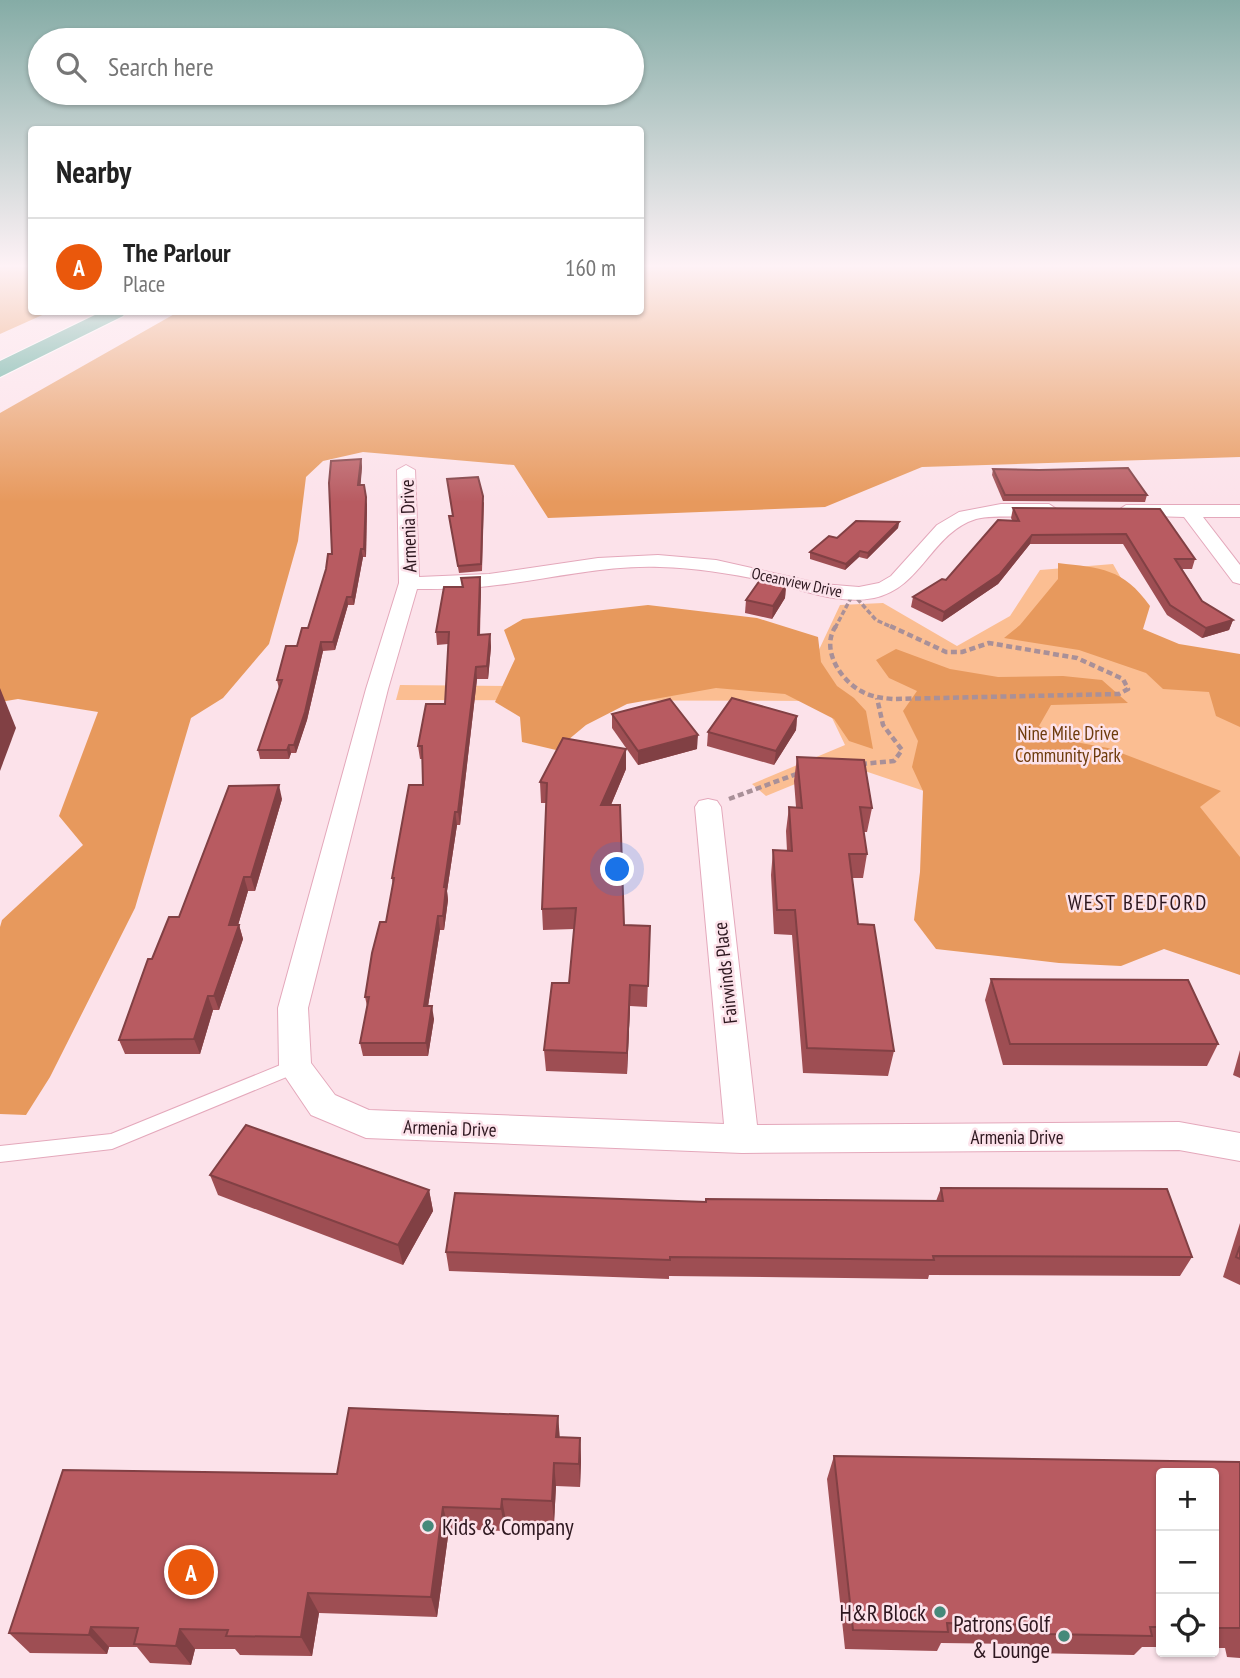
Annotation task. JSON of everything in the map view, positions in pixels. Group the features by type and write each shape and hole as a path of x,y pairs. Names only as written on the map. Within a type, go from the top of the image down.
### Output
{"highway":[{"path":"0,359 27,345"},
{"path":"0,370 49,345"}],"street":[{"name":"Armenia Drive","path":"406,470 410,583 377,689 293,1008 295,1066 323,1105 366,1124 742,1139 1180,1136 1240,1147"},
{"name":"Oceanview Drive","path":"410,583 496,579 580,565 653,560 726,567 827,591 853,594 874,592 894,584 911,570 947,527 960,519 994,510 1070,510"},
{"path":"1110,511 1240,511"},
{"path":"1190,512 1240,579"},
{"name":"Fairwinds Place","path":"708,807 742,1139"}],"lane":[{"path":"0,1154 112,1141 295,1066"}],"path":[{"path":"853,594 876,620 946,652 962,652 989,643 1045,651 1077,658 1104,670 1123,679 1128,689 1119,694 877,698 862,694 852,687 832,654 832,630 841,621 853,594"},
{"path":"858,763 869,765 894,761 901,750 883,725 877,698"},
{"path":"708,807 811,768"}],"green space":[{"path":"119,345 1240,345 1240,457 922,467 825,507 548,518 514,465 363,452 323,461 306,477 298,541 269,644 223,698 191,718 135,908 50,1077 26,1115 0,1114 0,927 2,920 83,845 59,816 98,712 18,699 0,702 0,413"},
{"path":"1058,563 1110,572 1130,584 1150,606 1143,629 1179,644 1240,654 1240,727 1216,716 1209,692 1163,689 1146,673 1079,650 1004,638 1020,625 1058,579"},
{"name":"Nine Mile Drive Community Park","path":"1113,564 1121,578 1118,608 1158,643 1240,676 1240,935 942,797 844,764 766,796 752,784 845,745 824,701 396,700 400,685 506,686 817,654 840,605 883,603 957,646 1010,616 1040,570"},
{"path":"648,605 757,618 818,637 821,662 837,686 866,711 873,749 849,741 834,719 785,694 716,688 627,704 586,725 556,750 522,742 520,717 495,702 515,659 504,630 523,619"},
{"path":"896,649 950,669 998,677 1063,676 1102,680 1128,703 1051,705 1039,726 1059,739 1108,748 1221,791 1200,807 1240,857 1240,975 1164,949 1121,966 1059,963 936,949 914,920 920,872 923,791 912,767 918,741 903,711 917,691 889,678 876,660"}],"building":[{"path":"361,459 358,485 364,485 366,497 364,549 361,549 352,597 347,597 333,642 321,642 305,712 294,745 289,745 287,750 258,750 282,680 277,680 286,646 297,646 302,628 308,628 328,554 332,554 329,483 331,461"},
{"path":"1128,468 1147,495 1005,495 993,469 1039,470"},
{"path":"478,477 483,496 481,564 458,566 449,516 453,516 447,479"},
{"path":"1013,508 1160,509 1195,559 1175,559 1202,601 1233,620 1206,628 1170,605 1126,534 1032,535 1000,574 944,612 913,597 942,579 946,580 998,520 1019,521"},
{"path":"856,521 899,522 868,553 860,551 846,564 810,552 829,536 837,538"},
{"path":"480,577 478,635 490,634 487,666 476,667 458,812 455,812 444,887 443,916 438,916 424,1006 432,1006 426,1043 360,1043 369,997 365,997 372,953 380,922 386,922 409,785 423,785 422,746 418,746 426,704 445,704 449,632 436,632 444,587 463,587 461,578"},
{"path":"760,580 786,585 773,606 746,600"},
{"path":"732,698 797,716 776,751 708,732"},
{"path":"670,699 698,735 638,751 612,714"},
{"path":"563,738 626,749 601,805 620,805 624,925 650,926 648,986 630,985 627,1053 544,1050 552,983 569,983 576,908 542,909 547,783 540,782"},
{"path":"797,757 864,760 872,808 860,807 867,854 849,854 858,924 874,925 894,1051 807,1048 795,910 777,910 773,850 792,851 789,807 802,808"},
{"path":"279,785 251,877 244,877 229,925 239,925 214,996 208,996 194,1039 119,1040 148,959 152,959 169,917 179,917 229,786"},
{"path":"991,979 1188,980 1218,1044 1010,1044"},
{"path":"246,1125 429,1190 398,1245 210,1175"},
{"path":"941,1188 1167,1189 1192,1257 933,1256 934,1260 670,1257 670,1260 446,1252 455,1193 706,1202 706,1199 943,1201"},
{"path":"349,1408 558,1416 556,1437 580,1438 579,1464 554,1463 552,1501 502,1499 501,1509 443,1507 431,1597 308,1593 301,1637 226,1636 228,1630 180,1629 176,1646 134,1644 138,1628 91,1627 89,1635 9,1633 63,1470 337,1474"},
{"path":"834,1456 1240,1462 1240,1628 1219,1628 1219,1468 1156,1468 1156,1627 1150,1627 1152,1636 1045,1634 1043,1625 947,1623 948,1632 853,1630"}],"place":[{"name":"Kids & Company","path":"428,1526"},
{"name":"The Parlour","path":"191,1572"},
{"name":"H&R Block","path":"940,1612"},
{"name":"Patrons Golf & Lounge","path":"1064,1636"}],"district":[{"name":"WEST BEDFORD","path":"1138,902"}]}
